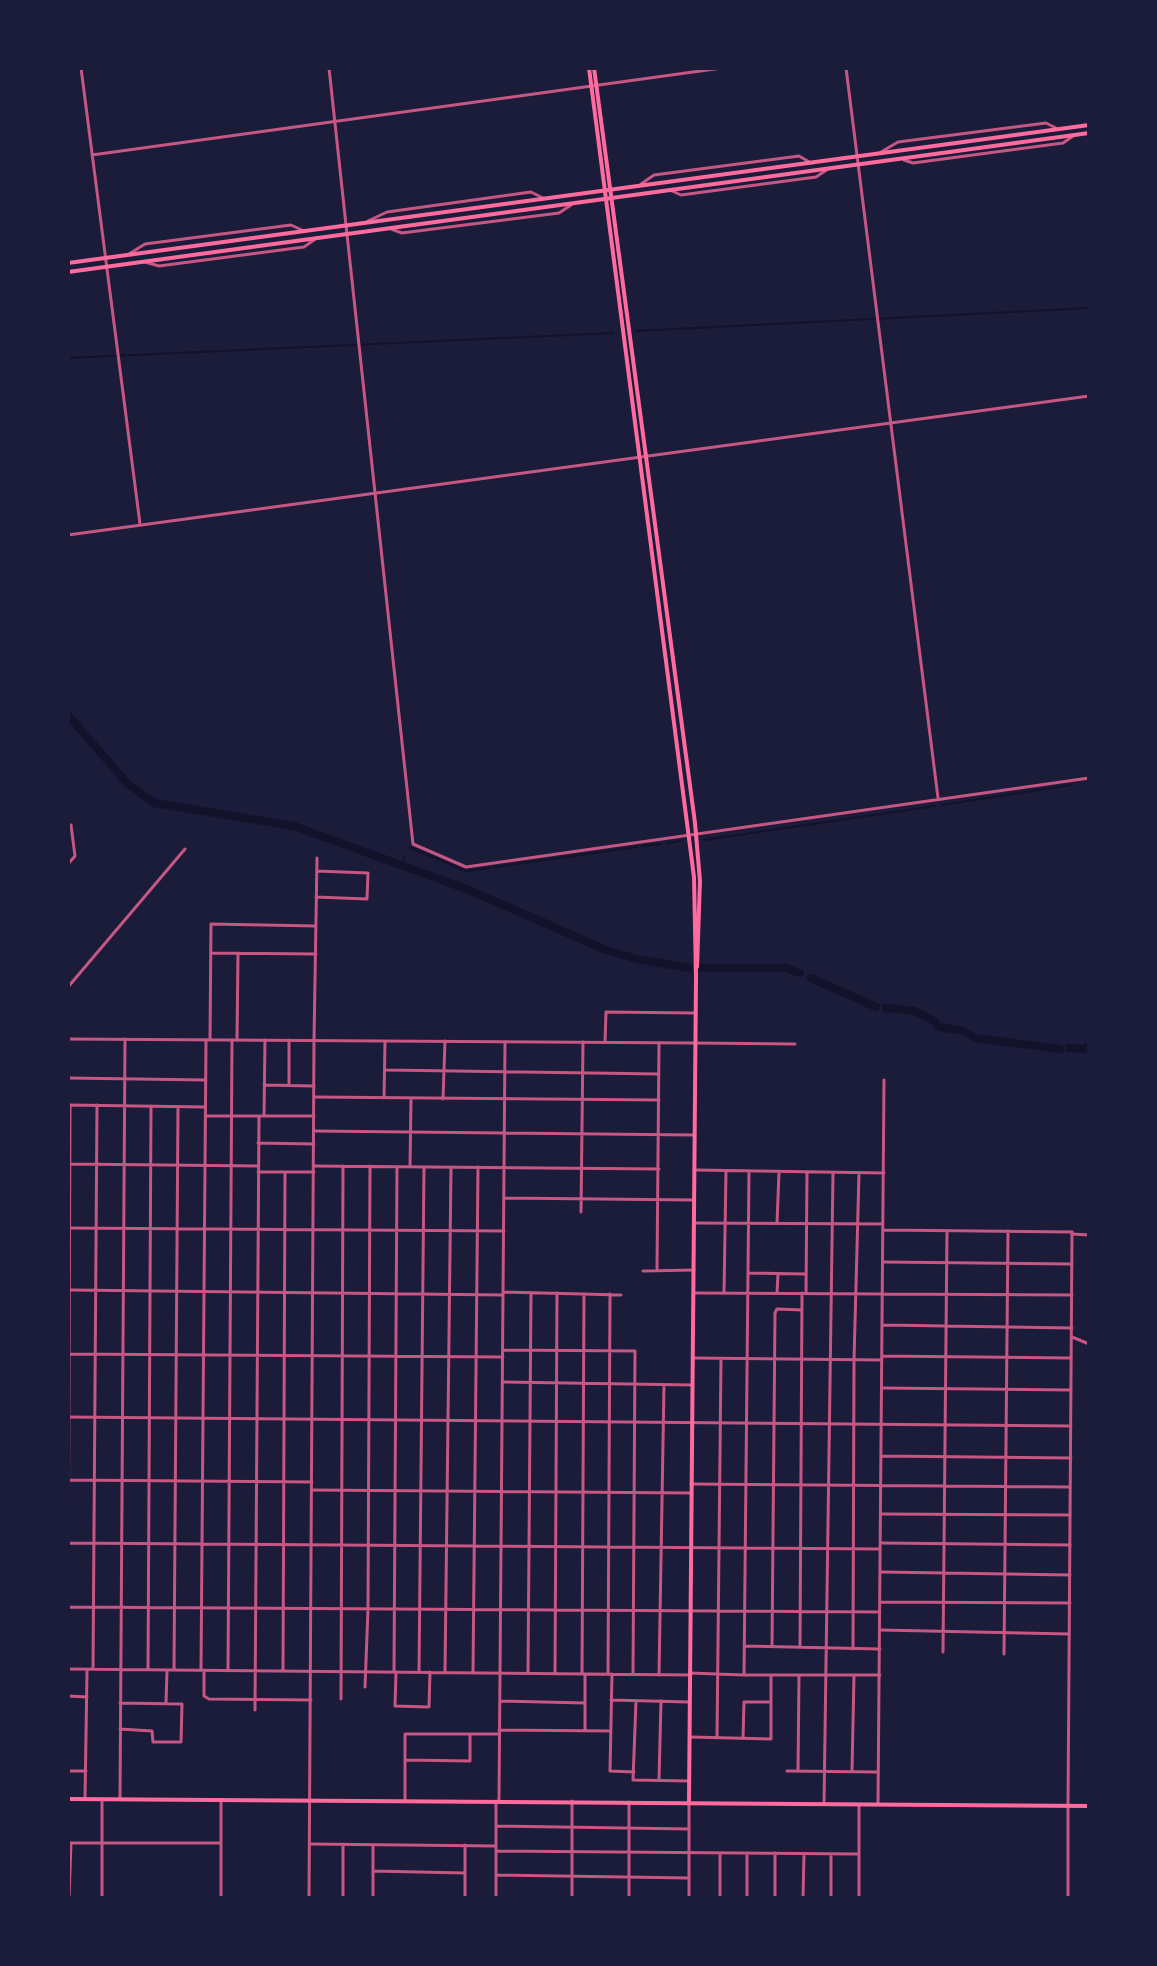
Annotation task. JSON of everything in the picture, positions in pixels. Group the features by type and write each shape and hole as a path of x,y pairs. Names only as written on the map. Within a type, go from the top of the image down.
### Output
{"main road":[{"path":"592,68 700,881 695,1013 689,1802"},
{"path":"68,263 1089,125"},
{"path":"68,272 1089,133"},
{"path":"68,1799 1089,1806"}],"street":[{"path":"81,68 140,525"},
{"path":"329,68 413,844 466,867 1089,778"},
{"path":"92,155 722,68"},
{"path":"846,68 938,800"},
{"path":"878,154 898,142 1046,123 1059,129"},
{"path":"638,186 654,175 799,156 811,163"},
{"path":"364,223 387,212 531,192 544,199"},
{"path":"389,228 402,233 559,213 574,202"},
{"path":"68,535 1089,396"},
{"path":"68,825 71,825 75,856 68,864"},
{"path":"68,848 74,848"},
{"path":"68,987 185,849"},
{"path":"309,1898 317,858"},
{"path":"316,897 367,899 368,873 317,871"},
{"path":"311,1700 209,1699 204,1696 203,1292 211,924 316,926"},
{"path":"211,953 316,954"},
{"path":"228,1671 232,1116 238,953"},
{"path":"605,1042 606,1012 695,1013"},
{"path":"68,1039 795,1044"},
{"path":"120,1799 125,1039"},
{"path":"255,1710 258,1143 265,1040"},
{"path":"289,1040 289,1085"},
{"path":"384,1098 385,1041"},
{"path":"443,1099 445,1041"},
{"path":"496,1898 505,1042"},
{"path":"581,1212 583,1042"},
{"path":"657,1270 659,1043"},
{"path":"386,1070 659,1074"},
{"path":"68,1078 206,1080"},
{"path":"878,1804 884,1080"},
{"path":"264,1085 314,1086"},
{"path":"314,1097 659,1100"},
{"path":"410,1167 411,1099"},
{"path":"68,1633 69,1105 205,1107"},
{"path":"93,1669 97,1105"},
{"path":"148,1670 151,1106"},
{"path":"174,1670 178,1107"},
{"path":"205,1116 314,1116"},
{"path":"314,1131 694,1135"},
{"path":"258,1143 314,1144"},
{"path":"69,1164 205,1165 314,1172"},
{"path":"314,1166 659,1169"},
{"path":"341,1699 343,1166"},
{"path":"365,1687 370,1419 370,1166"},
{"path":"397,1167 395,1706 429,1707 430,1672"},
{"path":"419,1672 424,1167"},
{"path":"445,1672 451,1167"},
{"path":"473,1672 478,1167"},
{"path":"694,1170 884,1173"},
{"path":"724,1293 726,1171"},
{"path":"744,1675 749,1171"},
{"path":"283,1671 285,1172"},
{"path":"777,1223 779,1172"},
{"path":"800,1647 802,1310 807,1274 807,1172"},
{"path":"824,1804 833,1173"},
{"path":"853,1649 854,1360 859,1173"},
{"path":"504,1198 694,1200"},
{"path":"694,1223 857,1224 947,1231 1089,1235"},
{"path":"69,1228 504,1231"},
{"path":"943,1652 947,1231"},
{"path":"1004,1654 1008,1231"},
{"path":"1068,1898 1072,1233"},
{"path":"883,1262 1072,1264"},
{"path":"643,1271 694,1270"},
{"path":"749,1273 807,1274"},
{"path":"777,1293 778,1274"},
{"path":"69,1290 621,1295"},
{"path":"528,1673 531,1293"},
{"path":"555,1673 557,1293"},
{"path":"694,1293 1072,1295"},
{"path":"584,1294 582,1610 585,1731"},
{"path":"610,1294 610,1771 634,1772"},
{"path":"772,1646 775,1313 777,1309 802,1310"},
{"path":"882,1325 1072,1328"},
{"path":"1072,1337 1089,1344"},
{"path":"503,1350 635,1351 633,1674"},
{"path":"68,1354 503,1357"},
{"path":"693,1358 1071,1358"},
{"path":"717,1738 721,1359"},
{"path":"502,1382 692,1385"},
{"path":"659,1675 664,1385"},
{"path":"882,1388 1071,1390"},
{"path":"69,1417 1071,1426"},
{"path":"881,1456 1071,1458"},
{"path":"68,1480 312,1482"},
{"path":"691,1484 1070,1487"},
{"path":"312,1490 691,1493"},
{"path":"880,1514 1070,1515"},
{"path":"68,1543 854,1550 943,1544 1070,1545"},
{"path":"880,1572 1070,1575"},
{"path":"880,1602 1070,1603"},
{"path":"68,1607 880,1612"},
{"path":"880,1630 1069,1634"},
{"path":"745,1646 880,1649"},
{"path":"68,1669 880,1675"},
{"path":"85,1799 87,1669"},
{"path":"166,1703 167,1670"},
{"path":"690,1737 771,1739 771,1675"},
{"path":"798,1771 799,1675"},
{"path":"852,1771 854,1675"},
{"path":"68,1696 87,1697"},
{"path":"611,1700 689,1702"},
{"path":"500,1701 585,1703"},
{"path":"636,1701 633,1780 689,1781"},
{"path":"659,1780 661,1701"},
{"path":"743,1738 744,1702 771,1702"},
{"path":"120,1703 182,1704 181,1742 153,1742 152,1731 120,1729"},
{"path":"405,1800 405,1734 611,1731"},
{"path":"405,1760 470,1761 470,1734"},
{"path":"68,1771 86,1771"},
{"path":"787,1771 877,1772"},
{"path":"102,1799 102,1898"},
{"path":"221,1799 221,1898"},
{"path":"572,1801 572,1898"},
{"path":"629,1802 629,1898"},
{"path":"689,1802 689,1898"},
{"path":"859,1804 859,1898"},
{"path":"496,1826 689,1829"},
{"path":"69,1897 69,1843 221,1843"},
{"path":"310,1844 465,1845 572,1853 859,1854"},
{"path":"343,1845 343,1898"},
{"path":"373,1845 373,1898 380,1898"},
{"path":"465,1845 465,1898"},
{"path":"720,1853 720,1898"},
{"path":"747,1853 747,1898"},
{"path":"775,1853 775,1898"},
{"path":"803,1898 804,1854"},
{"path":"831,1854 831,1898"},
{"path":"373,1871 465,1873"},
{"path":"496,1875 689,1878"}],"waterway":[{"path":"636,331 1089,308"},
{"path":"68,358 613,333"},
{"path":"68,715 127,783 154,803 294,826 469,890 606,950 689,968"},
{"path":"942,805 1071,785"},
{"path":"704,840 935,806"},
{"path":"667,843 680,841"},
{"path":"642,846 661,844"},
{"path":"409,847 466,871 490,868"},
{"path":"495,867 637,847"},
{"path":"402,864 405,856"},
{"path":"702,968 786,968 800,973"},
{"path":"811,978 876,1007"},
{"path":"886,1008 915,1011 939,1027 964,1031 975,1038 1060,1049"},
{"path":"1069,1048 1087,1047"}]}
